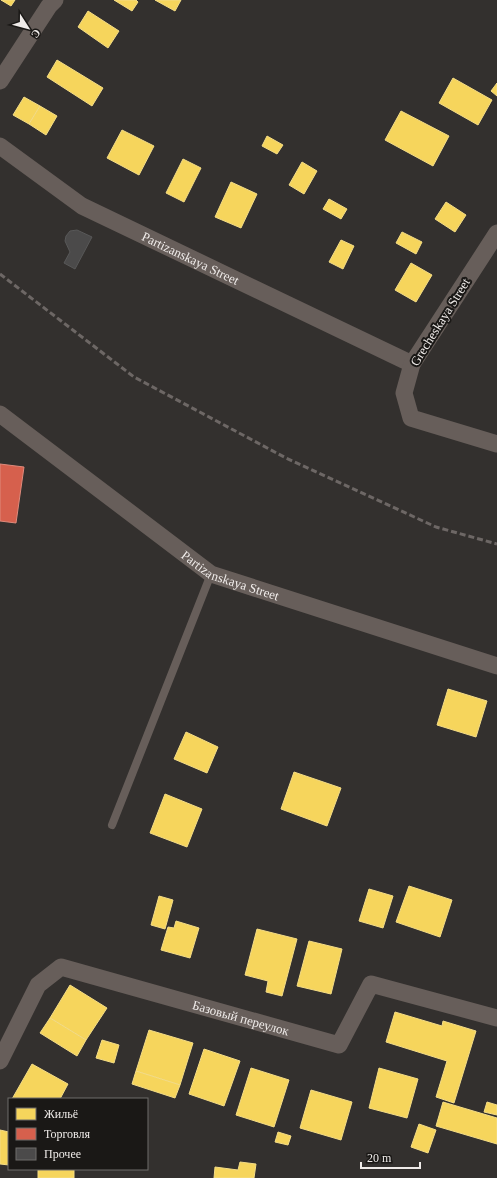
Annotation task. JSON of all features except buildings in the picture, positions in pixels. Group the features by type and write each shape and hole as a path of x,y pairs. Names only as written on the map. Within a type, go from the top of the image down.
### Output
{"street":[{"path":"0,81 49,6 55,0"},
{"name":"Partizanskaya Street","path":"0,146 82,206 412,364"},
{"name":"Grecheskaya Street","path":"497,233 412,364 404,393 411,418 497,444"},
{"name":"Partizanskaya Street","path":"0,414 211,574 497,666"},
{"name":"Базовый переулок","path":"0,1061 38,985 61,967 339,1045 371,984 497,1018"}],"lane":[{"path":"112,825 211,574"}],"railway":[{"path":"0,274 134,377 286,458 436,527 497,544"}]}
